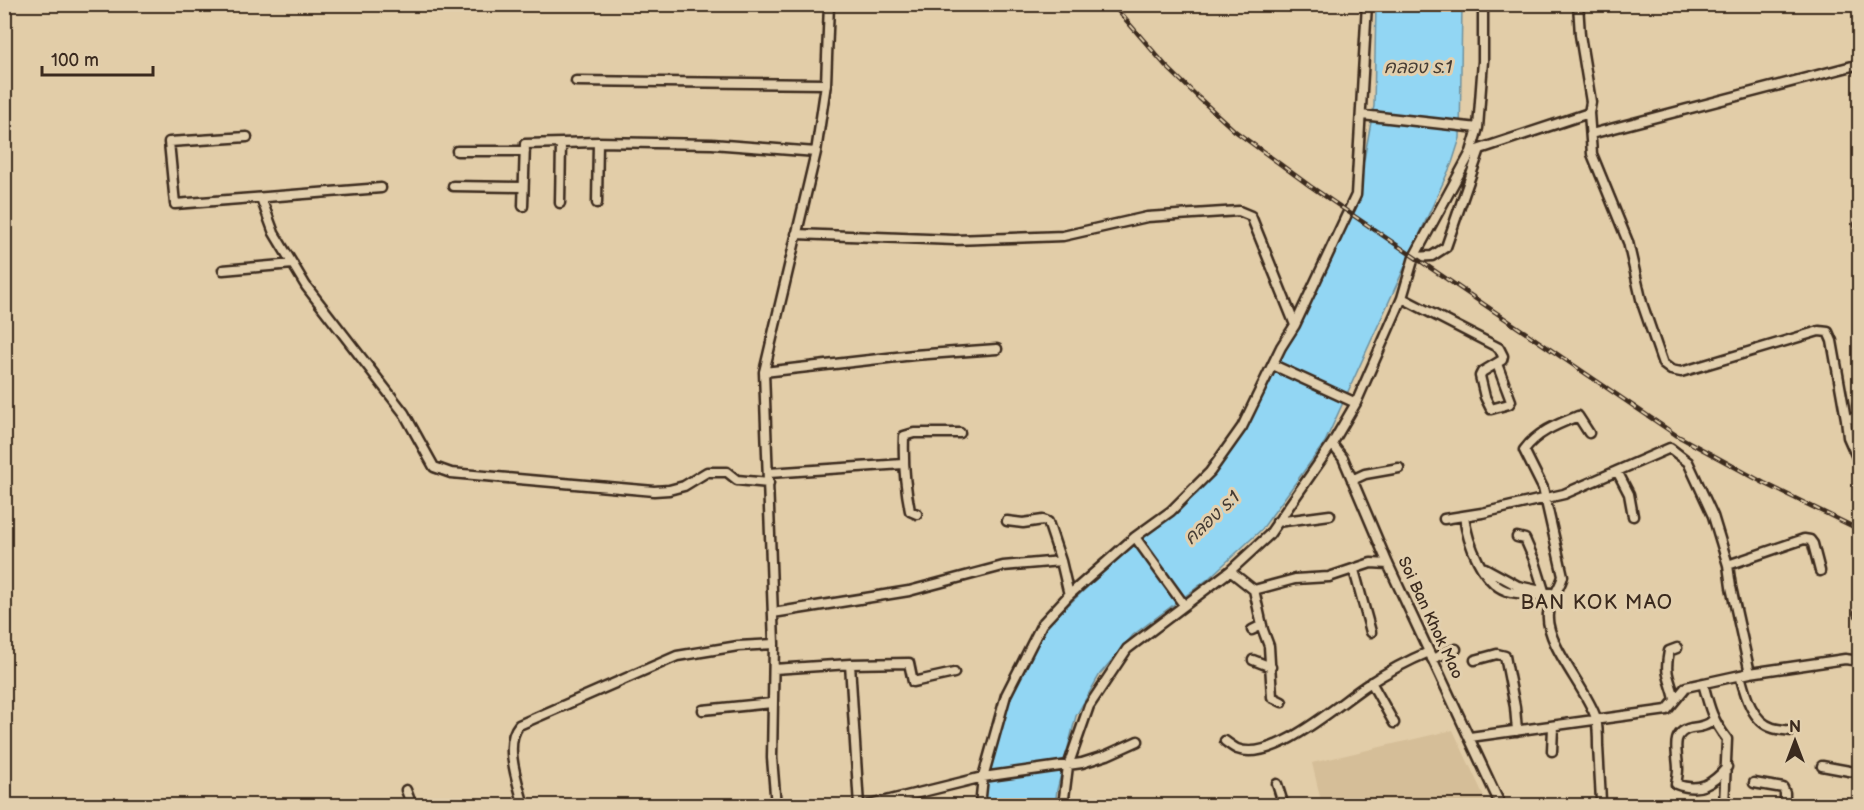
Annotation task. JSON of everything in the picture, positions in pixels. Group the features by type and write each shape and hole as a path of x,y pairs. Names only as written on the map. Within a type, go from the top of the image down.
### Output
{"street":[{"path":"776,806 772,758 774,644 764,372 816,152 826,84 829,4"},
{"path":"980,806 983,777 1006,695 1042,624 1070,595 1135,537 1171,511 1210,472 1242,427 1277,366 1356,195 1367,4"},
{"path":"1414,257 1432,256 1446,247 1476,151 1483,61 1483,4"},
{"path":"1578,4 1580,35 1591,102 1589,112 1592,154 1628,242 1641,303 1663,364 1671,370 1681,372 1819,331 1828,332 1832,341 1848,437 1860,464"},
{"path":"1591,134 1860,64"},
{"path":"576,81 826,84"},
{"path":"1063,806 1068,766 1089,706 1127,649 1230,571 1269,535 1332,444 1402,298 1414,257 1476,151 1589,112"},
{"path":"1362,115 1478,128"},
{"path":"247,137 169,142 175,204 381,188"},
{"path":"523,206 525,144 598,142 712,144 816,152"},
{"path":"597,203 598,142"},
{"path":"560,203 561,144"},
{"path":"457,151 525,151"},
{"path":"453,186 523,187"},
{"path":"261,198 274,233 306,286 404,413 434,467 451,473 626,490 669,490 684,486 707,472 727,472 737,480 769,483"},
{"path":"796,234 956,240 1063,236 1148,217 1239,211 1251,216 1294,326"},
{"path":"223,270 293,264"},
{"path":"1402,298 1496,346 1503,356 1497,364 1480,376 1485,397 1491,409 1509,404 1511,401 1497,364"},
{"path":"764,372 914,355 997,349"},
{"path":"1277,366 1352,401"},
{"path":"1846,419 1860,417 1858,405"},
{"path":"1589,433 1578,416 1545,430 1531,440 1524,450 1543,488 1563,576 1548,615 1549,628 1568,669 1591,704 1597,721 1603,806"},
{"path":"917,514 910,511 903,464 904,436 907,434 960,433"},
{"name":"Soi Ban Khok Mao","path":"1332,444 1343,458 1388,564 1501,806"},
{"path":"1444,519 1564,494 1670,448 1688,462 1713,516 1728,565 1750,674"},
{"path":"769,473 903,464"},
{"path":"1352,480 1365,474 1400,468"},
{"path":"1617,471 1629,494 1633,516"},
{"path":"1277,522 1330,515"},
{"path":"1464,516 1468,538 1482,566 1497,587 1504,591 1554,598"},
{"path":"1007,521 1013,523 1043,520 1048,522 1070,595"},
{"path":"1135,537 1184,605"},
{"path":"1517,537 1525,539 1544,591"},
{"path":"1728,565 1804,539 1810,540 1813,544 1820,571"},
{"path":"773,613 909,591 1003,566 1061,561"},
{"path":"1254,590 1295,579 1329,577 1371,563 1388,564"},
{"path":"1482,566 1518,586 1544,591 1554,598"},
{"path":"1354,570 1371,632"},
{"path":"1230,571 1254,590 1269,646 1272,697 1282,702"},
{"path":"1252,630 1262,625"},
{"path":"524,806 514,768 512,739 519,724 677,656 738,646 774,644"},
{"path":"1675,699 1673,688 1667,677 1666,665 1669,651 1677,648"},
{"path":"1225,741 1238,749 1256,750 1278,744 1310,727 1371,682 1402,663 1456,649"},
{"path":"1475,660 1497,654 1505,656 1515,707 1517,731"},
{"path":"1470,737 1667,711 1686,687 1740,675 1845,659 1860,661"},
{"path":"1253,660 1271,667"},
{"path":"774,669 909,663 913,682 954,673"},
{"path":"850,664 860,806"},
{"path":"1740,675 1746,695 1765,725 1774,729 1793,731"},
{"path":"1371,682 1394,723"},
{"path":"1702,683 1713,720 1720,733 1727,739 1724,806"},
{"path":"703,710 772,704"},
{"path":"1713,720 1709,724 1679,734 1676,742 1678,770 1676,784 1704,787 1715,781 1727,767"},
{"path":"1552,751 1553,727"},
{"path":"866,806 983,777 1068,766 1107,755 1138,741"},
{"path":"1822,766 1860,773"},
{"path":"1754,783 1783,788 1785,806"},
{"path":"1277,784 1283,803 1289,806"},
{"path":"406,790 412,806"}],"shaded area":[{"path":"1453,730 1488,805 1322,805 1312,763"}],"water":[{"name":"คลอง ร.1","path":"1376,5 1462,5 1460,138 1452,163 1325,442 1262,529 1208,579 1133,635 1100,674 1076,716 1055,805 983,806 986,784 1010,695 1045,627 1133,544 1198,493 1249,421 1353,199 1364,160 1374,106"}],"railway":[{"path":"1112,4 1166,66 1199,98 1235,131 1310,186 1676,435 1764,483 1860,530"}],"district":[{"name":"BAN KOK MAO","path":"1597,603"}]}
